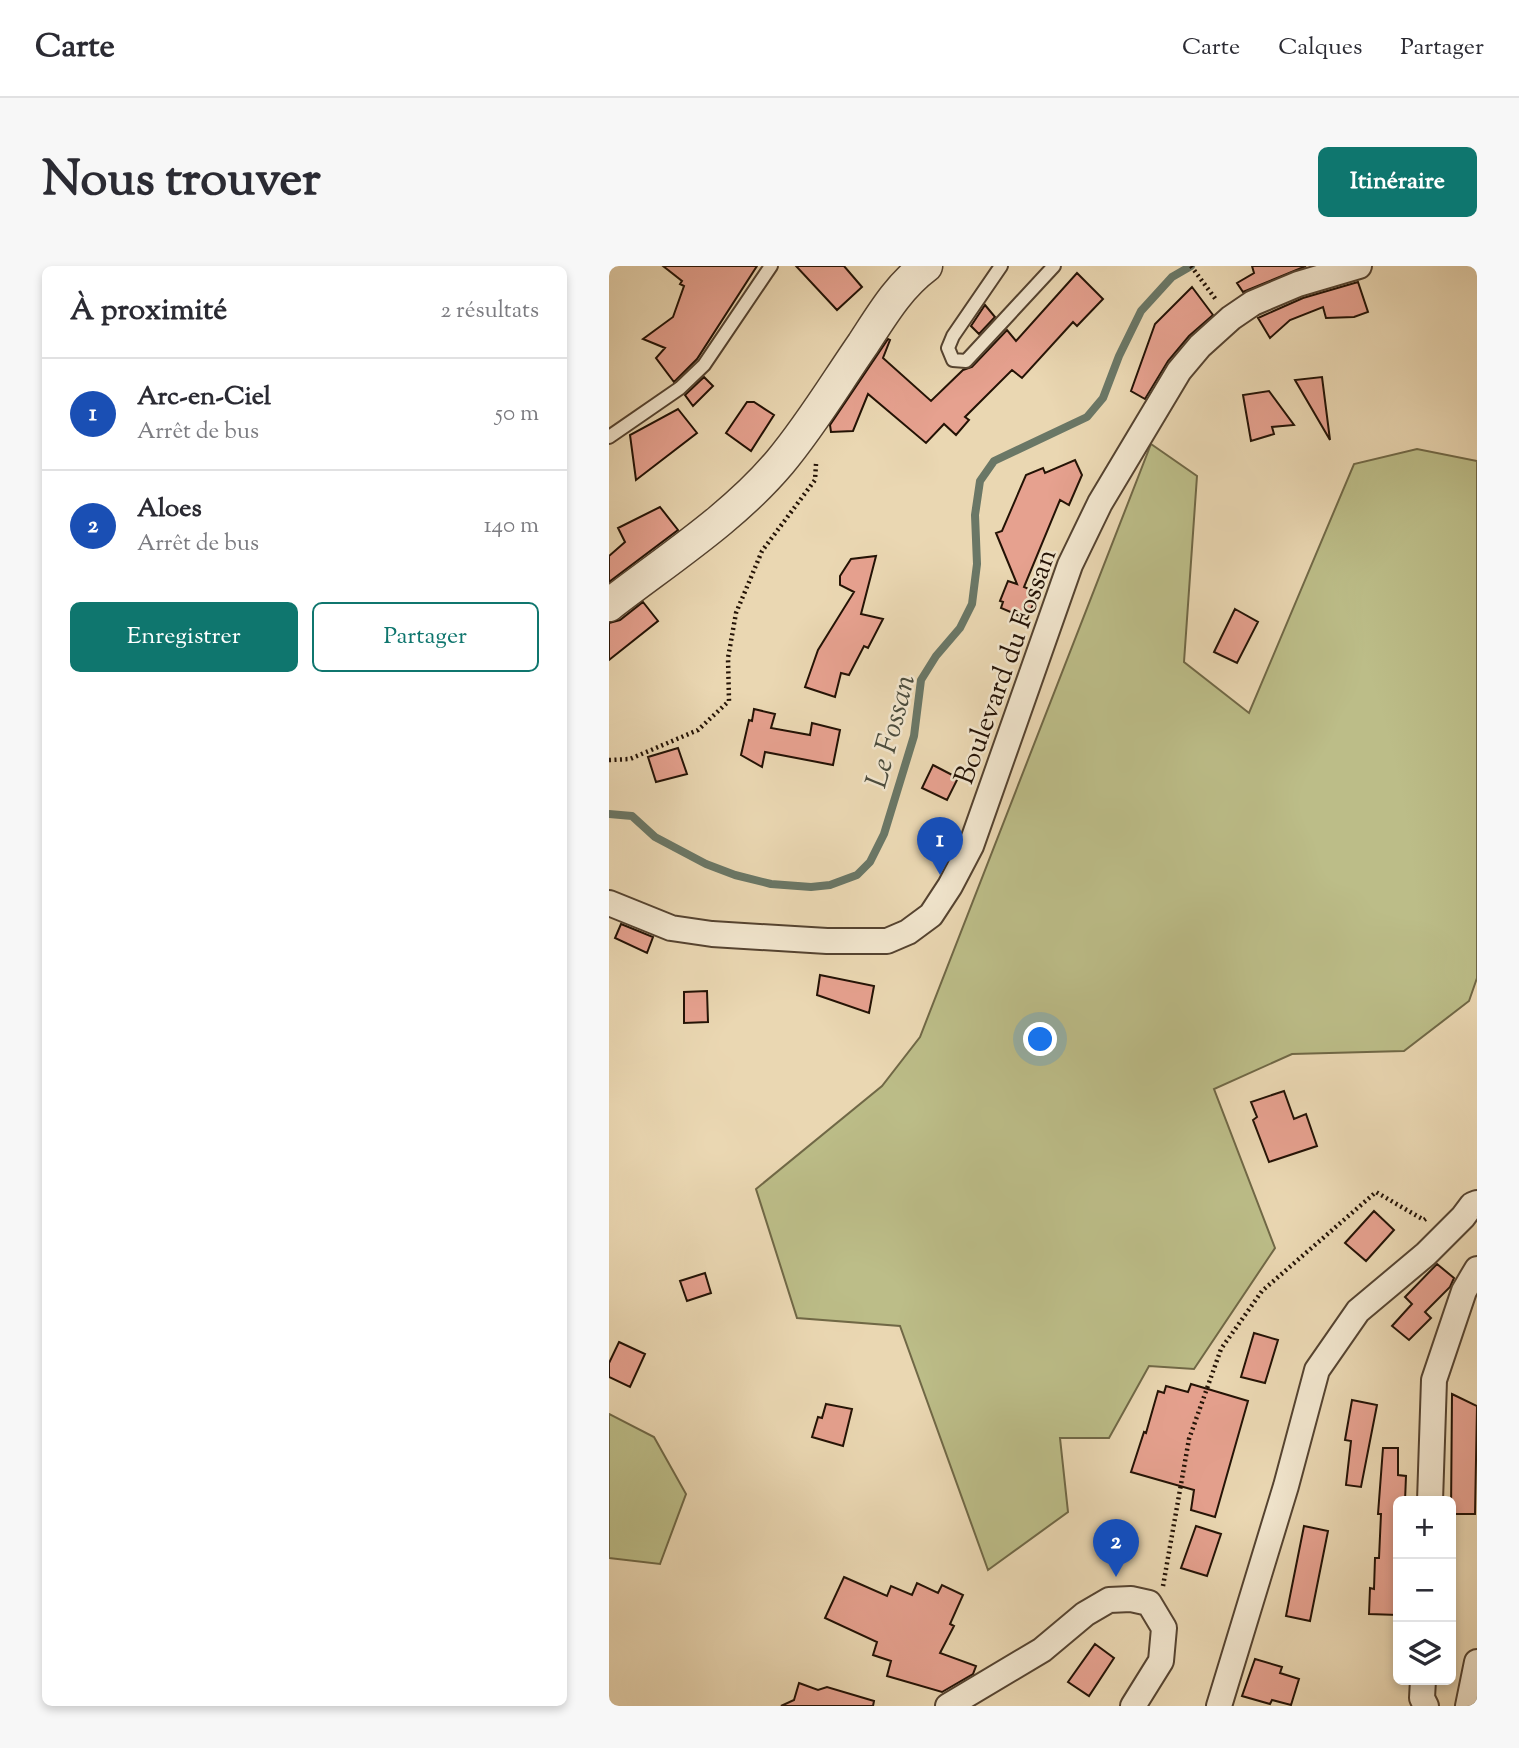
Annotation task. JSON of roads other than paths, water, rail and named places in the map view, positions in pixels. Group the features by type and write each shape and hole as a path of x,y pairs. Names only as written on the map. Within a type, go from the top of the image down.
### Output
{"street":[{"path":"609,605 733,510 779,463 812,420 892,299 909,279 926,266"},
{"name":"Boulevard du Fossan","path":"609,903 671,928 712,934 827,941 887,941 908,932 931,915 971,846 1070,565 1100,503 1179,371 1200,346 1231,318 1253,303 1298,284 1359,266"},
{"path":"1219,1706 1286,1486 1317,1370 1358,1311 1426,1254 1472,1205 1477,1203"},
{"path":"1430,1496 1434,1380 1464,1291 1477,1269"},
{"path":"948,1706 1042,1650 1085,1614 1109,1600 1131,1599 1149,1603 1164,1628 1161,1661 1133,1706"},
{"path":"1468,1706 1477,1662"},
{"path":"1423,1685 1422,1698 1426,1706"}],"lane":[{"path":"609,437 680,388 704,366 771,266"},
{"path":"1001,266 953,335 948,348 953,360 966,360 1054,266"}],"waterway":[{"name":"Le Fossan","path":"609,814 632,816 655,837 706,864 771,884 811,887 830,885 857,875 870,862 884,834 914,736 921,680 936,656 960,628 972,604 977,564 975,515 980,481 994,461 1087,417 1103,398 1119,356 1141,311 1172,277 1191,266"}],"place":[{"name":"Arc-en-Ciel","path":"940,875"},
{"name":"Aloes","path":"1116,1577"}]}
